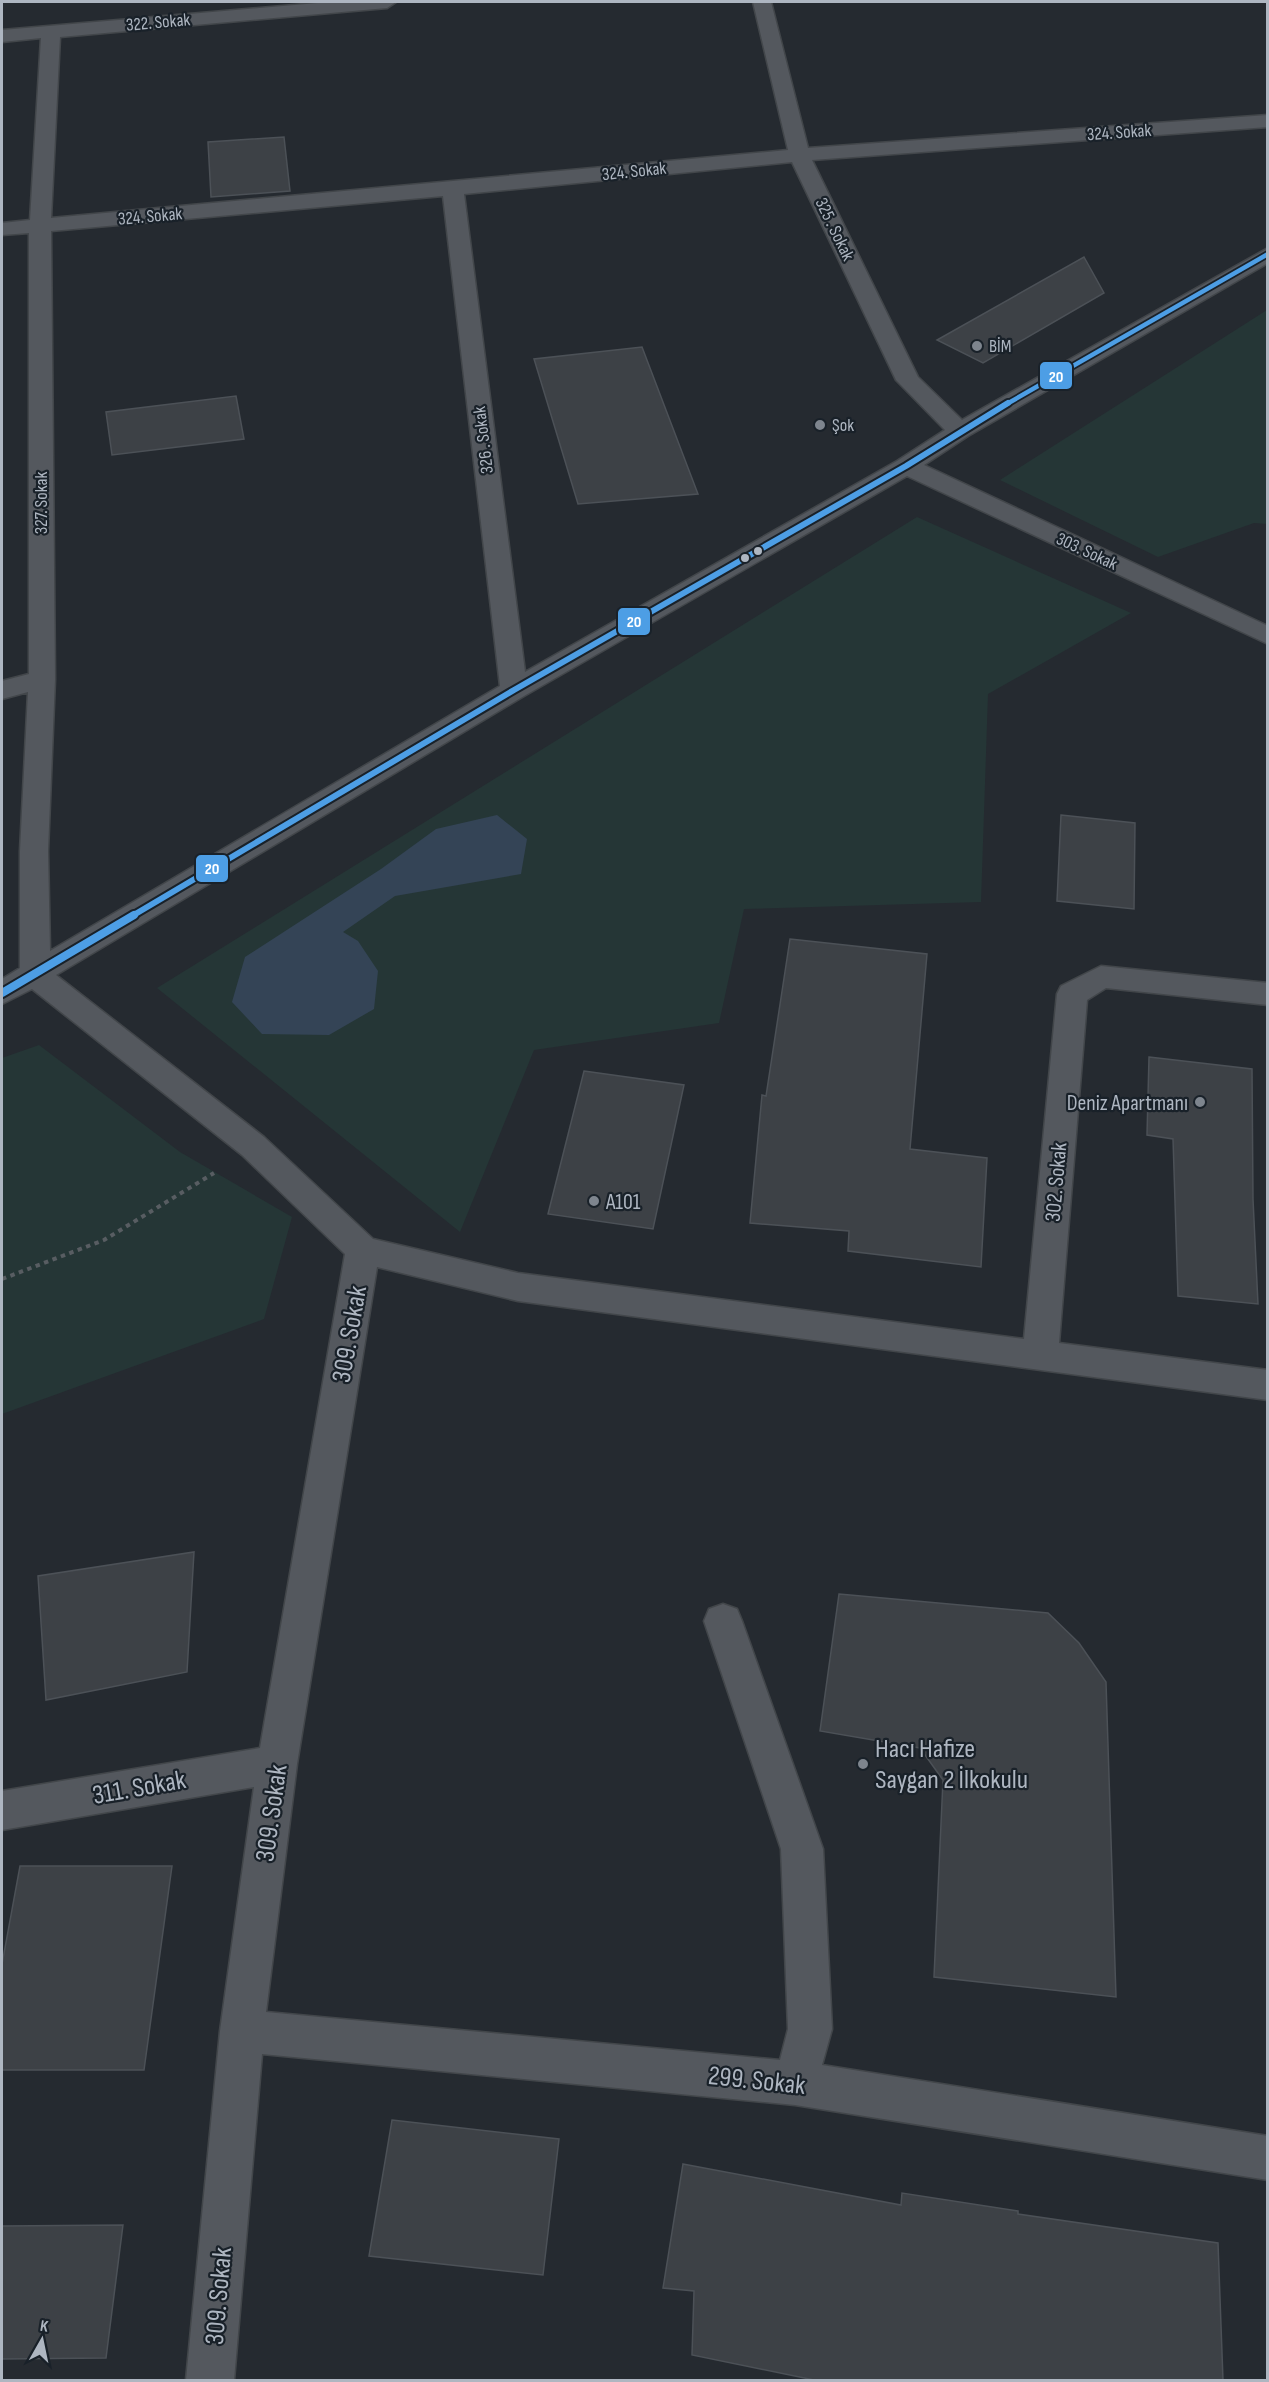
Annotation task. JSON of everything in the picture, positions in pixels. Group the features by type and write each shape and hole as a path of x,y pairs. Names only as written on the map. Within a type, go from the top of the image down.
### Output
{"street":[{"name":"322. Sokak","path":"2,36 387,2"},
{"name":"325 . Sokak","path":"762,2 799,155 908,380 960,431"},
{"name":"327. Sokak","path":"35,975 34,851 42,679 40,226 51,31"},
{"name":"324. Sokak","path":"2,229 453,189 799,155 1268,121"},
{"name":"326 . Sokak","path":"453,189 514,690"},
{"path":"2,993 514,690 906,466 960,431 1268,254"},
{"name":"303. Sokak","path":"906,466 1268,636"},
{"path":"2,690 42,679"},
{"path":"35,975 253,1146 363,1250 518,1287 1268,1384"},
{"name":"302. Sokak","path":"1040,1356 1072,994 1101,977 1268,994"},
{"name":"309. Sokak","path":"210,2380 242,2031 277,1764 363,1250"},
{"path":"723,1621 802,1849 810,2029 795,2083"},
{"name":"311. Sokak","path":"2,1810 277,1764"},
{"name":"299. Sokak","path":"242,2031 795,2083 1268,2158"}],"path":[{"path":"2,1280 104,1240 215,1172"}],"shaded area":[{"path":"1267,310 1267,524 1254,523 1158,557 1000,480"},
{"path":"917,517 1131,613 988,694 981,902 744,909 719,1023 534,1050 460,1232 157,988"},
{"path":"39,1045 180,1152 292,1217 264,1319 2,1414 2,1058"}],"water":[{"path":"497,815 527,839 521,874 395,896 343,932 358,941 378,971 374,1009 329,1035 262,1034 232,1002 245,957 381,869 436,829"}],"building":[{"path":"284,137 290,191 211,197 208,142"},
{"path":"1084,257 1104,293 983,363 937,340"},
{"path":"642,347 698,494 578,504 534,359"},
{"path":"236,396 244,439 112,455 106,412"},
{"path":"1061,815 1135,823 1134,909 1057,901"},
{"path":"790,939 927,954 910,1149 987,1158 981,1267 848,1251 849,1231 750,1223 762,1095 766,1096"},
{"path":"1149,1057 1252,1069 1253,1199 1258,1304 1178,1296 1173,1139 1147,1135"},
{"path":"584,1071 684,1085 653,1229 548,1214"},
{"path":"194,1552 187,1672 46,1700 38,1576"},
{"path":"839,1594 1048,1613 1079,1643 1106,1682 1116,1997 934,1977 943,1780 920,1748 820,1731"},
{"path":"20,1866 172,1866 144,2070 2,2070 2,1964"},
{"path":"392,2120 559,2139 543,2275 369,2256"},
{"path":"683,2164 901,2205 902,2193 1018,2211 1018,2214 1218,2243 1223,2380 814,2380 692,2355 694,2291 663,2288"},
{"path":"123,2225 106,2358 2,2359 2,2226"}],"transit line":[{"name":"20","path":"2,993 514,690 906,466 960,431 1268,254"}],"place":[{"name":"BİM","path":"977,346"},
{"name":"Şok","path":"820,425"},
{"name":"Deniz Apartmanı","path":"1200,1102"},
{"name":"A101","path":"594,1201"},
{"name":"Hacı Hafize Saygan 2 İlkokulu","path":"863,1764"}]}
